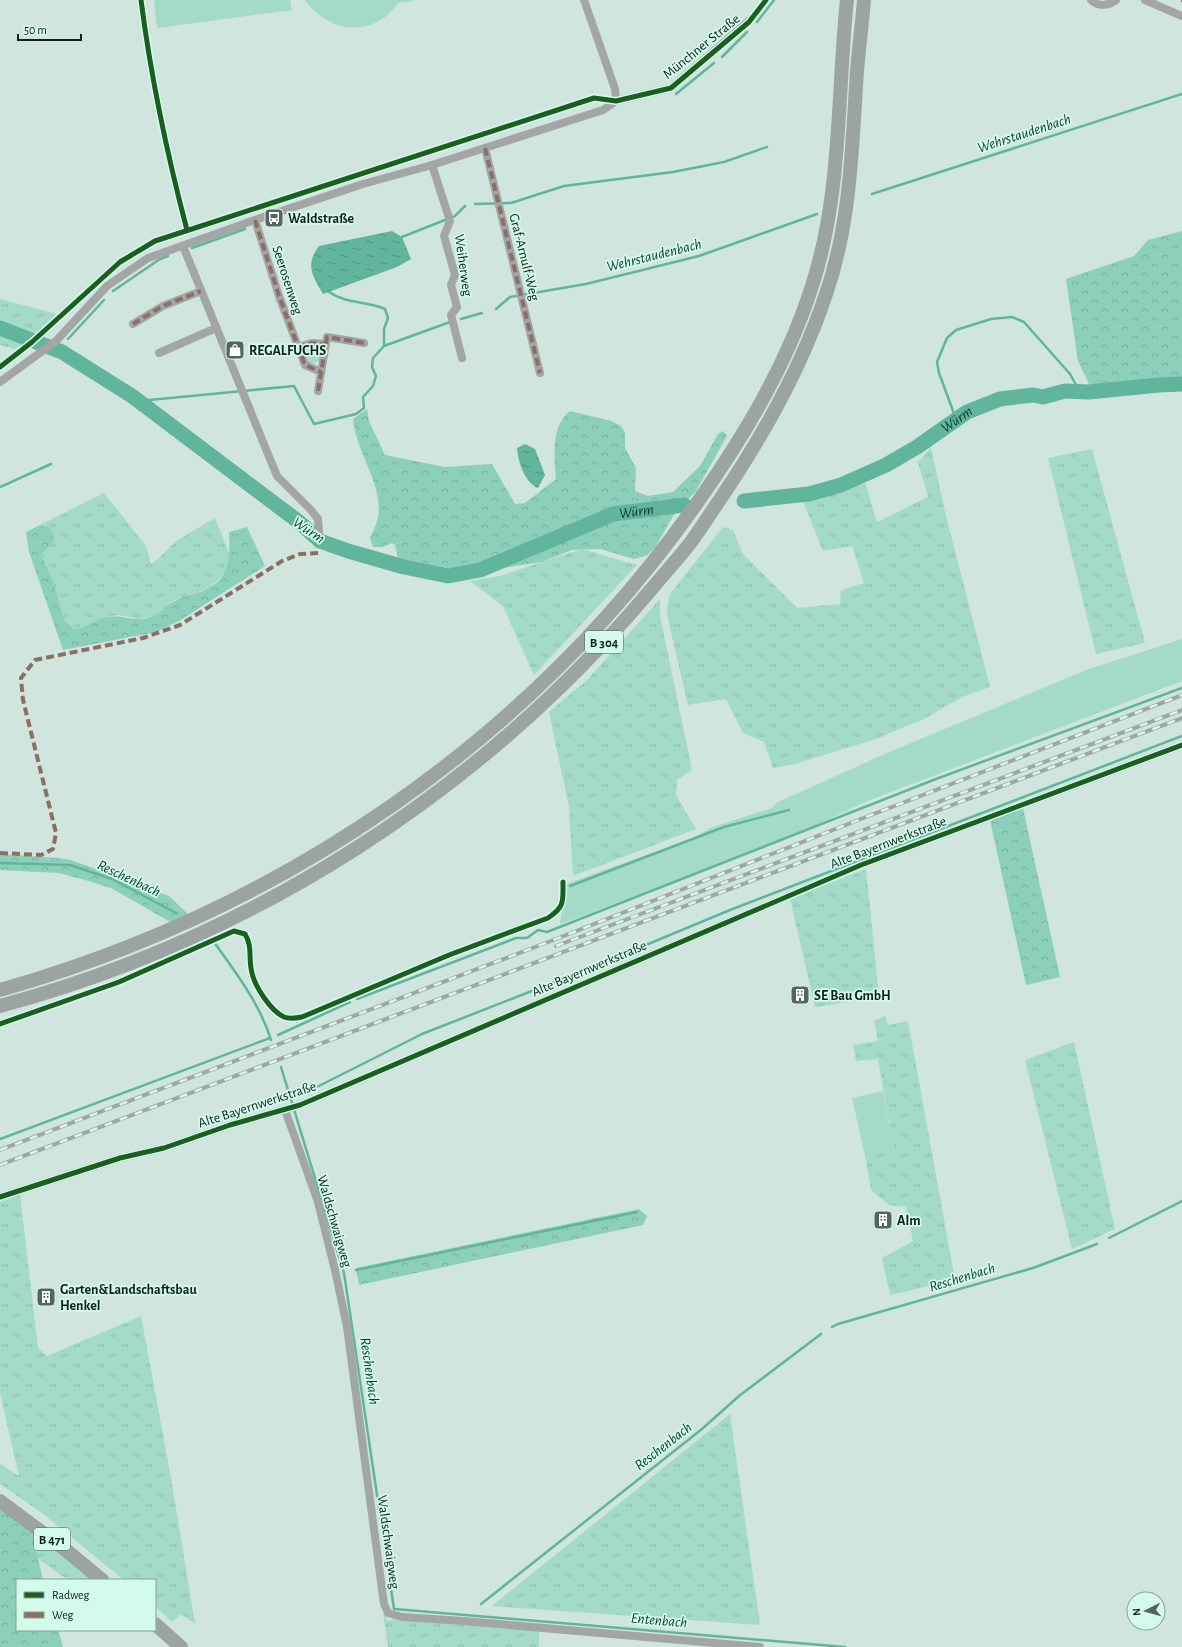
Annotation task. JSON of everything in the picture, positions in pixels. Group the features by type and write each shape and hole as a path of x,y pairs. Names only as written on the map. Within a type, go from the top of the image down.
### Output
{"highway":[{"name":"B 304","path":"0,990 122,950 218,908 304,863 395,804 480,738 558,666 634,584 683,522 744,431 782,362 807,302 820,259 833,188 847,0"},
{"name":"B 304","path":"0,1006 127,965 224,923 310,878 404,818 492,750 568,680 631,613 692,542 747,458 781,399 810,338 828,288 842,236 853,145 864,0"},
{"name":"B 471","path":"0,1501 67,1551 101,1579"},
{"path":"156,1625 181,1647"}],"street":[{"path":"584,0 611,73 616,101"},
{"path":"1091,0 1099,5 1104,5 1116,0"},
{"path":"1145,0 1182,16"},
{"name":"Münchner Straße","path":"0,382 56,341 116,279 148,258 363,184 432,165 604,110 616,101 671,88 752,18"},
{"name":"Graf-Arnulf-Weg","path":"485,148 540,373"},
{"name":"Weiherweg","path":"432,165 449,218 444,236 455,275 451,285 457,307 451,315 462,358"},
{"name":"Seerosenweg","path":"255,220 297,347 305,365 321,372"},
{"path":"183,246 277,476 318,519 319,532"},
{"path":"133,324 163,306 201,290"},
{"path":"159,353 216,328"},
{"path":"318,391 327,337 364,343"},
{"path":"297,347 312,343 326,344"},
{"name":"Alte Bayernwerkstraße","path":"0,1197 120,1158 164,1148 230,1125 300,1105 861,864 1182,745"},
{"name":"Waldschwaigweg","path":"288,1109 318,1202 347,1326 384,1604 388,1613 402,1617 760,1647"}],"green space":[{"path":"154,0 290,0 292,10 157,28"},
{"path":"305,0 413,1 398,3 388,15 377,22 364,27 351,27 338,25 326,19 315,11"},
{"path":"1182,231 1182,380 1090,386 1078,361 1066,279 1134,256 1148,240"},
{"path":"0,299 57,314 38,334 15,349 0,345"},
{"path":"312,346 318,349 321,355 318,361 312,364 306,361 303,355 306,349"},
{"path":"367,409 369,421 385,455 445,467 492,464 515,504 525,503 556,479 555,442 560,425 564,417 570,411 611,421 621,426 625,433 625,448 636,468 635,491 648,496 673,492 700,466 718,434 723,431 727,436 696,491 673,516 655,548 646,556 634,559 600,549 572,550 542,562 503,568 435,568 405,562 398,558 395,545 392,543 383,547 373,547 370,538 378,516 378,497 358,442 353,419"},
{"path":"931,448 946,516 990,687 962,697 926,718 873,740 795,764 773,768 764,742 743,733 726,699 688,705 668,619 667,608 670,594 723,527 733,530 743,554 797,608 840,604 841,590 864,583 852,546 823,551 803,501 865,483 877,522 928,497 918,462"},
{"path":"1092,449 1145,643 1096,654 1048,458"},
{"path":"104,493 146,546 151,564 176,541 215,518 230,555 225,573 209,588 173,601 158,615 139,619 119,615 106,617 83,628 74,629 64,620 53,580 41,555 40,525"},
{"path":"40,525 50,528 55,539 41,555 53,580 64,620 74,629 112,616 137,619 147,618 179,599 209,588 222,577 228,563 229,532 247,527 265,566 179,621 156,632 63,650 29,552 26,532"},
{"path":"582,549 637,565 534,675 503,606 470,581 500,576"},
{"path":"660,599 660,616 692,770 677,780 676,795 696,829 573,876 569,807 549,712 587,680"},
{"path":"1182,639 1182,681 865,802 785,840 560,924 566,884 682,842 697,836 710,828 772,808 776,803 887,753 1089,669"},
{"path":"1023,808 1060,977 1026,985 990,820"},
{"path":"0,854 71,860 169,896 189,915 172,923 111,888 59,873 0,870"},
{"path":"866,869 878,986 877,993 872,998 815,1007 790,899"},
{"path":"885,1016 888,1025 908,1021 955,1280 890,1295 882,1258 913,1241 906,1207 889,1205 871,1190 865,1156 894,1149 878,1059 856,1061 853,1045 878,1041 874,1021"},
{"path":"1074,1042 1115,1229 1072,1249 1025,1060"},
{"path":"883,1091 894,1149 865,1156 852,1098"},
{"path":"20,1195 38,1348 47,1356 141,1316 171,1478 195,1624 181,1614 172,1622 156,1607 156,1579 123,1579 42,1513 0,1484 0,1464 19,1476 0,1393 0,1202"},
{"path":"639,1209 647,1216 643,1225 359,1285 356,1268"},
{"path":"730,1414 760,1625 492,1606"},
{"path":"0,1509 32,1532 43,1579 16,1579 16,1631 58,1631 63,1647 0,1647"},
{"path":"32,1532 91,1579 67,1579 37,1558"},
{"path":"383,1613 388,1621 394,1619 539,1630 539,1647 388,1647"}],"water":[{"path":"392,231 402,237 411,259 397,267 323,294 313,275 311,265 312,259 319,246"},
{"path":"525,444 535,449 545,475 538,488 529,482 519,459 517,448"}],"waterway":[{"path":"757,22 774,0"},
{"path":"722,57 747,32"},
{"path":"676,94 714,63"},
{"name":"Wehrstaudenbach","path":"872,194 1182,94"},
{"path":"475,204 511,203 564,186 673,172 724,162 767,147"},
{"path":"402,237 455,216 465,206"},
{"name":"Wehrstaudenbach","path":"496,309 510,297 586,284 699,256 817,214"},
{"path":"192,248 245,229"},
{"path":"113,291 160,259 168,256"},
{"path":"329,292 342,299 378,306 385,309 388,318 384,329 384,345"},
{"path":"68,339 104,300"},
{"name":"Wehrstaudenbach","path":"461,319 482,313"},
{"path":"956,419 939,373 937,362 947,338 956,330 991,319 1012,317 1024,322 1070,374 1080,392"},
{"path":"139,401 294,386 314,424 356,414 364,408 363,397 373,386 376,376 372,367 373,358 384,346 450,322"},
{"name":"Würm","path":"0,328 62,352 132,396 299,522 320,541 348,551 404,567 448,576 480,570 613,514 684,505"},
{"name":"Würm","path":"744,501 809,494 841,485 886,465 917,447 967,412 1000,399 1033,395 1043,397 1065,391 1089,392 1182,384"},
{"path":"0,487 51,464"},
{"path":"357,999 516,938 527,938 538,930 547,932 936,779 1182,688"},
{"path":"305,1093 422,1034 593,967 730,910 1182,736"},
{"path":"570,886 724,827 789,810"},
{"name":"Reschenbach","path":"0,863 70,865 112,879 176,913"},
{"name":"Reschenbach","path":"214,942 254,1001 261,1014 271,1040"},
{"path":"278,1035 350,1002"},
{"path":"0,1139 270,1038"},
{"name":"Reschenbach","path":"281,1067 344,1273 394,1609 845,1647"},
{"name":"Reschenbach","path":"1109,1238 1182,1201"},
{"path":"356,1270 637,1212"},
{"name":"Reschenbach","path":"832,1327 1033,1268 1097,1244"},
{"name":"Reschenbach","path":"481,1604 702,1429 739,1396 821,1334"}],"railway":[{"path":"0,1150 551,941 1182,695"},
{"path":"556,946 1182,710"},
{"path":"0,1165 1182,718"}],"marked path":[{"path":"485,148 540,373"},
{"path":"255,220 279,296 305,365 321,372"},
{"path":"133,324 163,306 201,291"},
{"path":"318,391 327,337 364,343"},
{"path":"297,347 312,343 326,344"},
{"path":"0,853 41,855 53,849 56,833 23,700 21,678 35,660 143,638 180,625 282,561 300,554 318,553"}],"cycle path":[{"path":"141,0 160,116 187,230"},
{"path":"0,367 32,342 120,262 155,241 594,98 616,101 671,88 749,22 766,0"},
{"path":"0,1197 120,1158 164,1148 230,1125 300,1105 861,865 1182,745"},
{"path":"0,1024 119,982 234,931 245,934 250,948 251,968 256,985 269,1004 274,1010 284,1017 302,1017 449,955 548,918 558,910 562,903 563,882"}],"place":[{"name":"Waldstraße","path":"274,218"},
{"name":"REGALFUCHS","path":"235,350"},
{"name":"SE Bau GmbH","path":"800,995"},
{"name":"Alm","path":"883,1220"},
{"name":"Garten&Landschaftsbau Henkel","path":"46,1297"}],"water label":[{"name":"Entenbach","path":"659,1620"}]}
